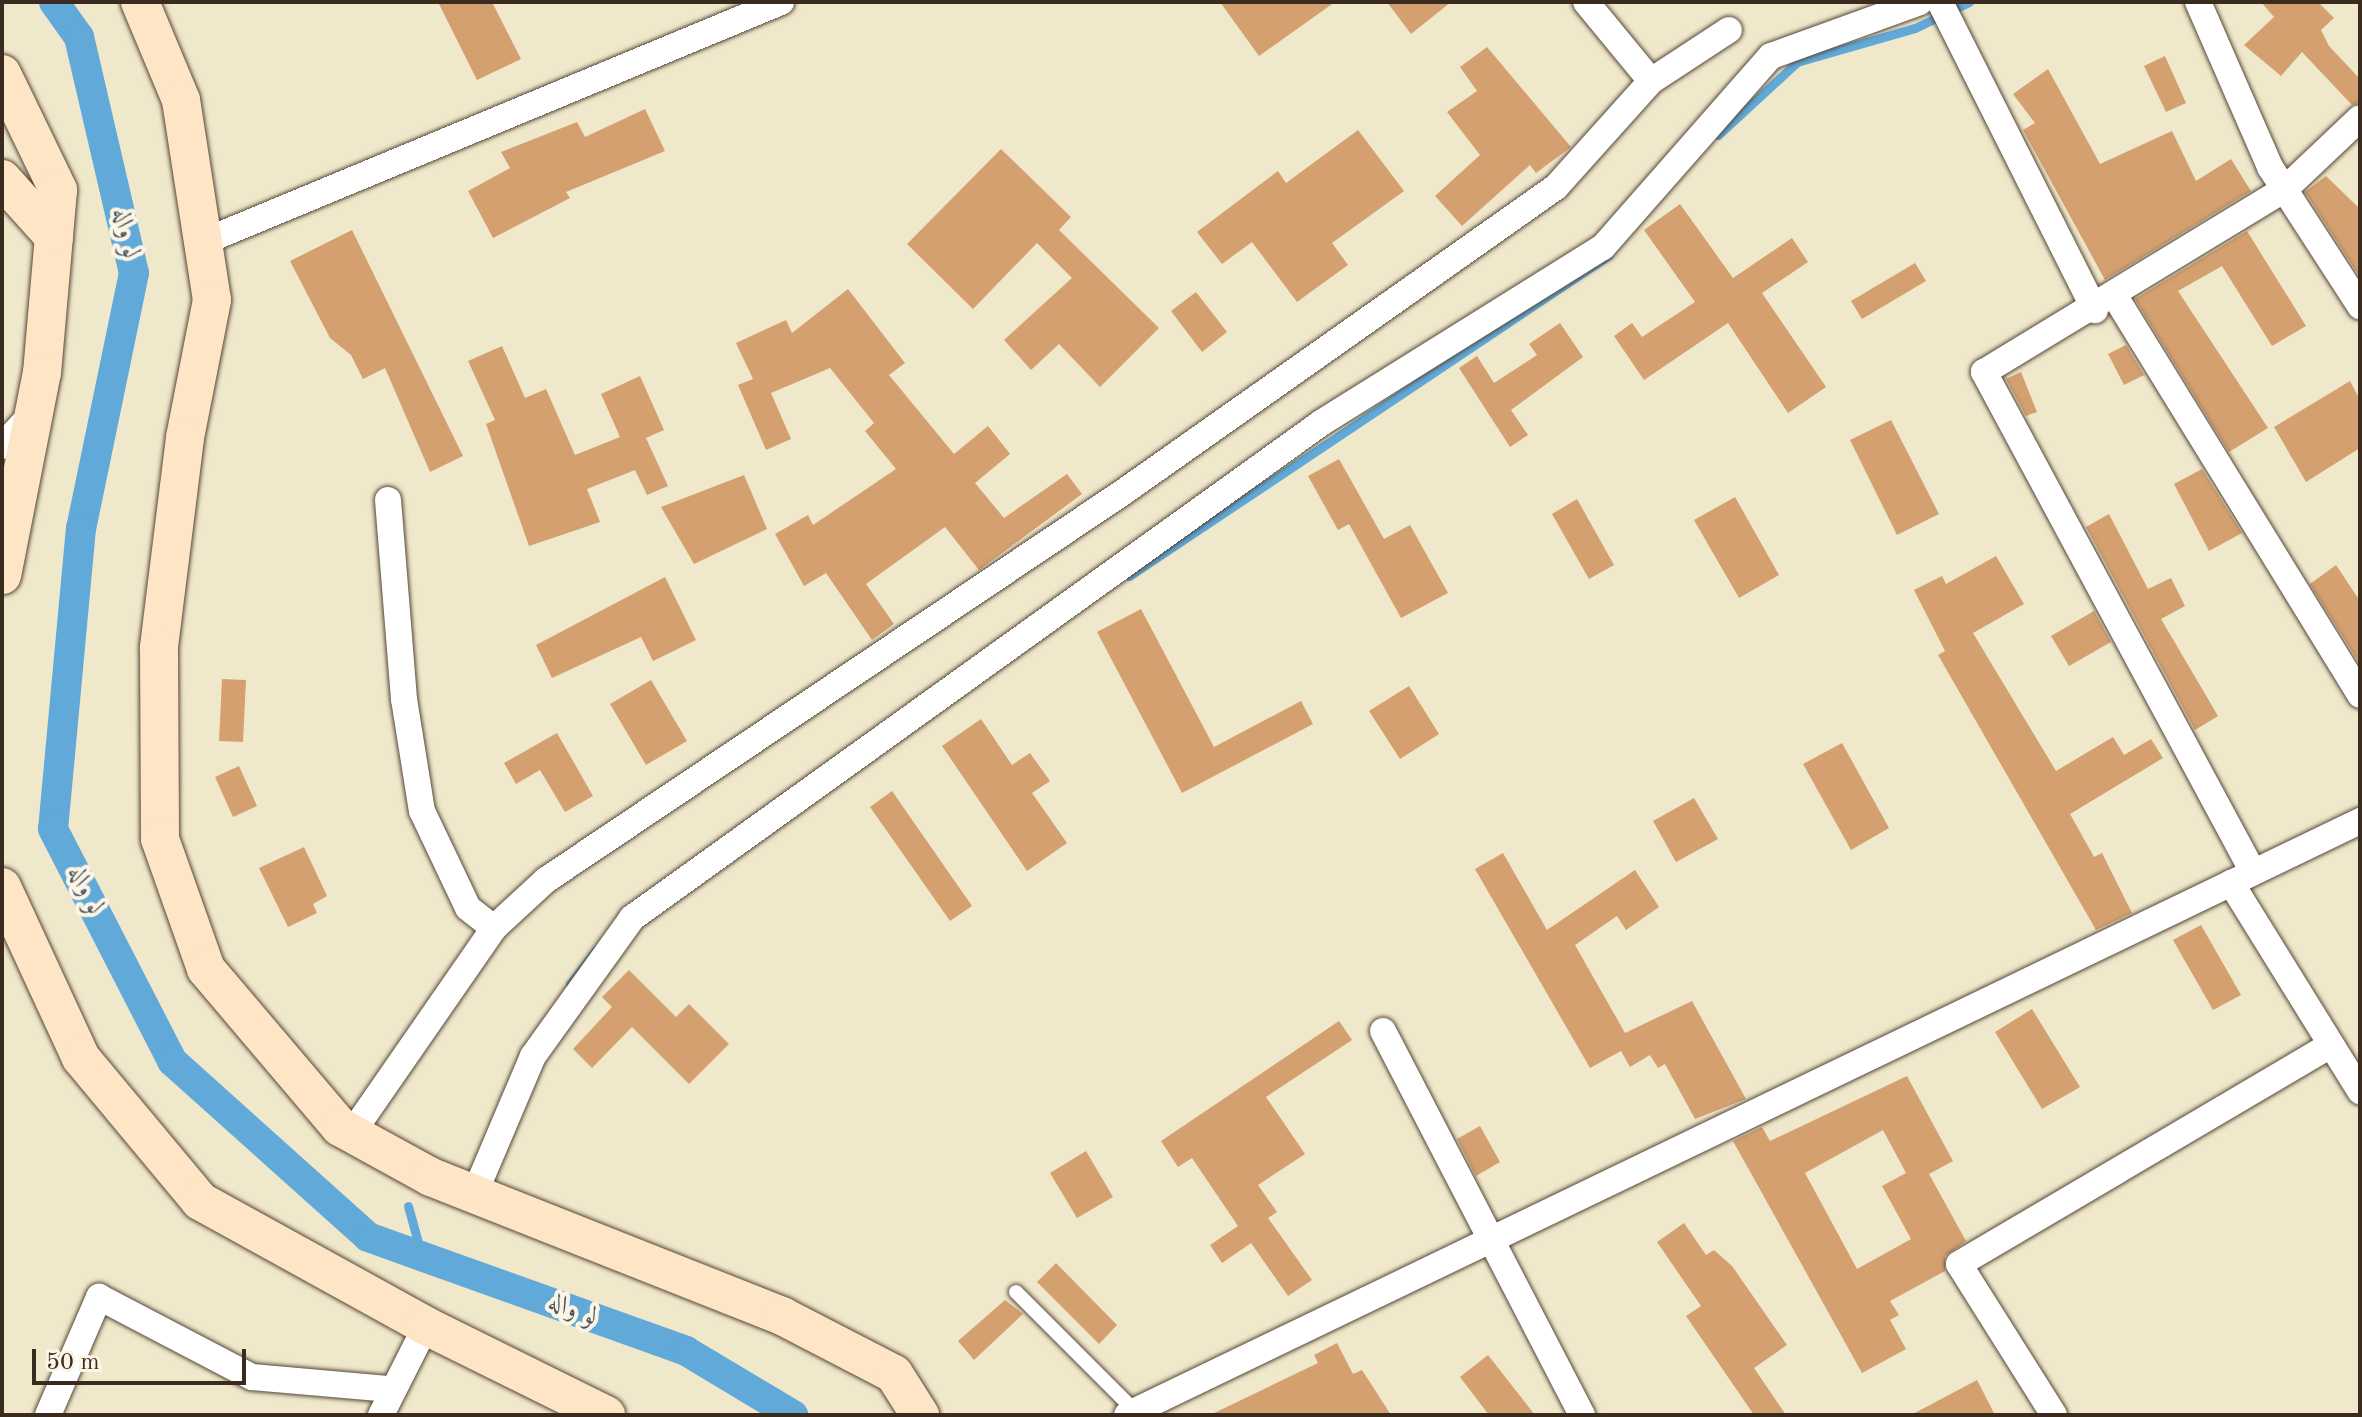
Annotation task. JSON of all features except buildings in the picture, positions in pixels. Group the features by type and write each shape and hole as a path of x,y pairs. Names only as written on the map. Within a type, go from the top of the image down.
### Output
{"street":[{"path":"140,2 181,100 212,300 185,438 159,648 160,839 206,969 352,1133 474,1195 782,1316 894,1374 920,1415"},
{"path":"203,242 781,2"},
{"path":"1586,2 1651,81"},
{"path":"474,1195 533,1056 632,918 1321,423 1603,247 1771,56 1920,2"},
{"path":"1940,2 2105,304 2360,695"},
{"path":"2207,7 2235,100 2285,189 2360,306"},
{"path":"352,1133 494,928 546,880 1122,493 1556,187 1651,81 1729,30"},
{"path":"2,74 58,190 35,411 2,575"},
{"path":"2360,118 2285,189 2105,304 1984,372 2329,1046 2360,1091"},
{"path":"2,179 54,237"},
{"path":"2,446 35,411"},
{"path":"388,500 404,699 422,811 468,908 494,928"},
{"path":"1131,1413 1492,1243 2360,821"},
{"path":"2,887 81,1058 200,1201 426,1326 606,1415"},
{"path":"1383,1031 1582,1415"},
{"path":"2054,1415 1959,1264 2329,1046"},
{"path":"48,1415 99,1297 252,1377 390,1389"},
{"path":"381,1415 390,1389 426,1326"}],"lane":[{"path":"1016,1292 1131,1413"}],"waterway":[{"name":"لو واله","path":"54,2 79,37 134,273 81,528 53,829 172,1061 368,1237 686,1351 793,1415"},
{"path":"1718,135 1797,62 1915,28 1969,2"},
{"path":"1129,576 1609,255"},
{"path":"570,984 597,949"},
{"path":"408,1206 422,1257"}]}
